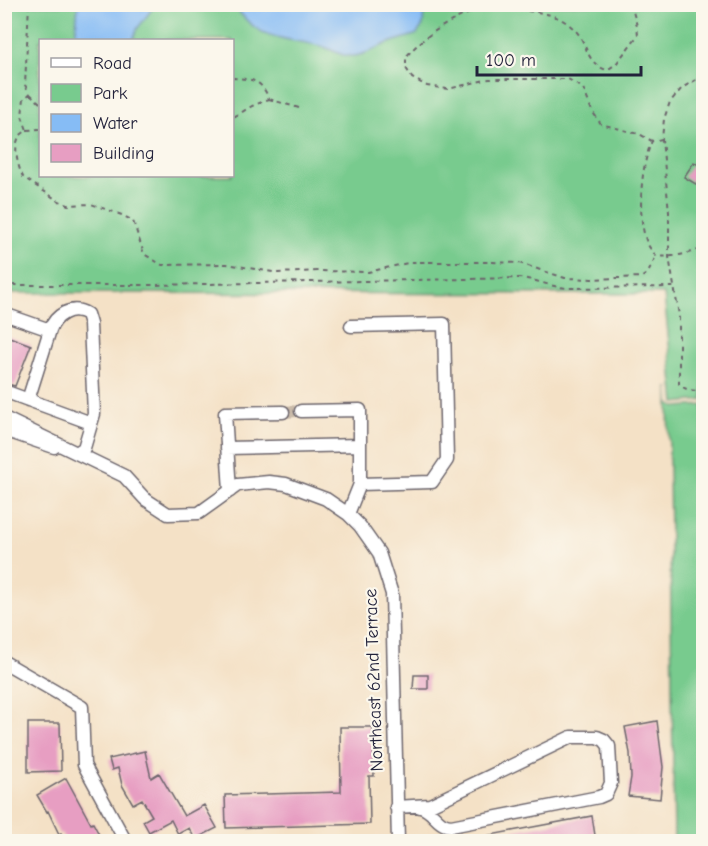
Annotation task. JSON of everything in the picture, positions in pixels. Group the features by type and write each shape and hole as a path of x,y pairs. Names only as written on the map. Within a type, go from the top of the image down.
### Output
{"street":[{"path":"28,400 53,322 61,314 72,310 87,314 90,324 94,414 84,448 76,453"},
{"path":"4,315 50,330"},
{"path":"351,326 444,324 447,460 432,482 360,484"},
{"path":"4,391 91,423"},
{"path":"301,411 360,410 360,484 348,514"},
{"path":"230,491 225,413 283,412"},
{"name":"Northeast 62nd Terrace","path":"4,418 124,476 145,499 168,514 199,513 238,486 269,482 286,484 327,499 348,514 379,553 392,594 398,842"},
{"name":"Northeast 62nd Terrace","path":"4,430 76,453"},
{"path":"227,448 360,446"},
{"path":"4,662 82,707 84,765 126,842"},
{"path":"396,807 430,805 567,738 597,737 606,742 610,749 611,783 606,794 599,797 451,826 441,824 430,811 420,807"}],"path":[{"path":"29,4 25,85 30,94 39,102"},
{"path":"631,4 638,35 616,64 607,70 597,67 576,30 554,14 505,6 484,8 464,14 424,38 406,57 406,68 412,78 427,86 448,89 489,79 568,79 583,88 592,111 601,124 639,134 652,141 662,139"},
{"path":"704,75 682,88 670,102 664,119 662,139 669,212 669,257 679,315 680,384 684,388 704,391"},
{"path":"234,78 253,79 259,83 269,99 299,108"},
{"path":"27,130 22,116 22,106 24,98 30,94"},
{"path":"234,117 269,99"},
{"path":"39,129 27,130 19,137 18,164 23,177 68,205 91,204 122,214 134,221 144,254 162,266 226,264 278,273 368,272 412,262 500,262 519,263 565,278 592,279 642,277 648,273 656,256"},
{"path":"652,141 645,163 642,197 645,238 656,256"},
{"path":"699,250 704,241"},
{"path":"656,256 669,257 699,250 704,252"},
{"path":"4,285 153,285 519,278 533,279 552,287 567,288 675,287"}],"green space":[{"path":"5,5 703,5 703,400 675,403 664,294 5,293"},
{"path":"668,387 669,403 675,407 703,405 703,841 674,841"}],"water":[{"path":"78,4 155,5 137,29 133,39 75,39"},
{"path":"234,5 422,5 424,7 423,25 417,34 356,56 348,56 321,46 283,39 262,32 253,26"}],"building":[{"path":"694,162 704,169 704,189 684,177"},
{"path":"4,335 31,345 15,386 4,383"},
{"path":"414,675 428,675 428,689 413,689"},
{"path":"657,721 663,767 660,799 628,796 631,777 630,753 625,727"},
{"path":"28,723 60,723 61,771 28,772"},
{"path":"340,727 373,727 374,776 369,776 370,824 226,828 225,795 341,792"},
{"path":"145,751 151,778 159,773 184,816 204,805 217,828 195,839 189,828 178,834 171,820 149,832 143,821 152,816 142,799 133,804 122,785 118,768 112,770 109,759"},
{"path":"66,778 103,842 66,842 61,833 59,834 37,795"},
{"path":"592,816 596,842 481,842 480,837"}],"tunnel":[{"path":"283,412 301,411"}]}
